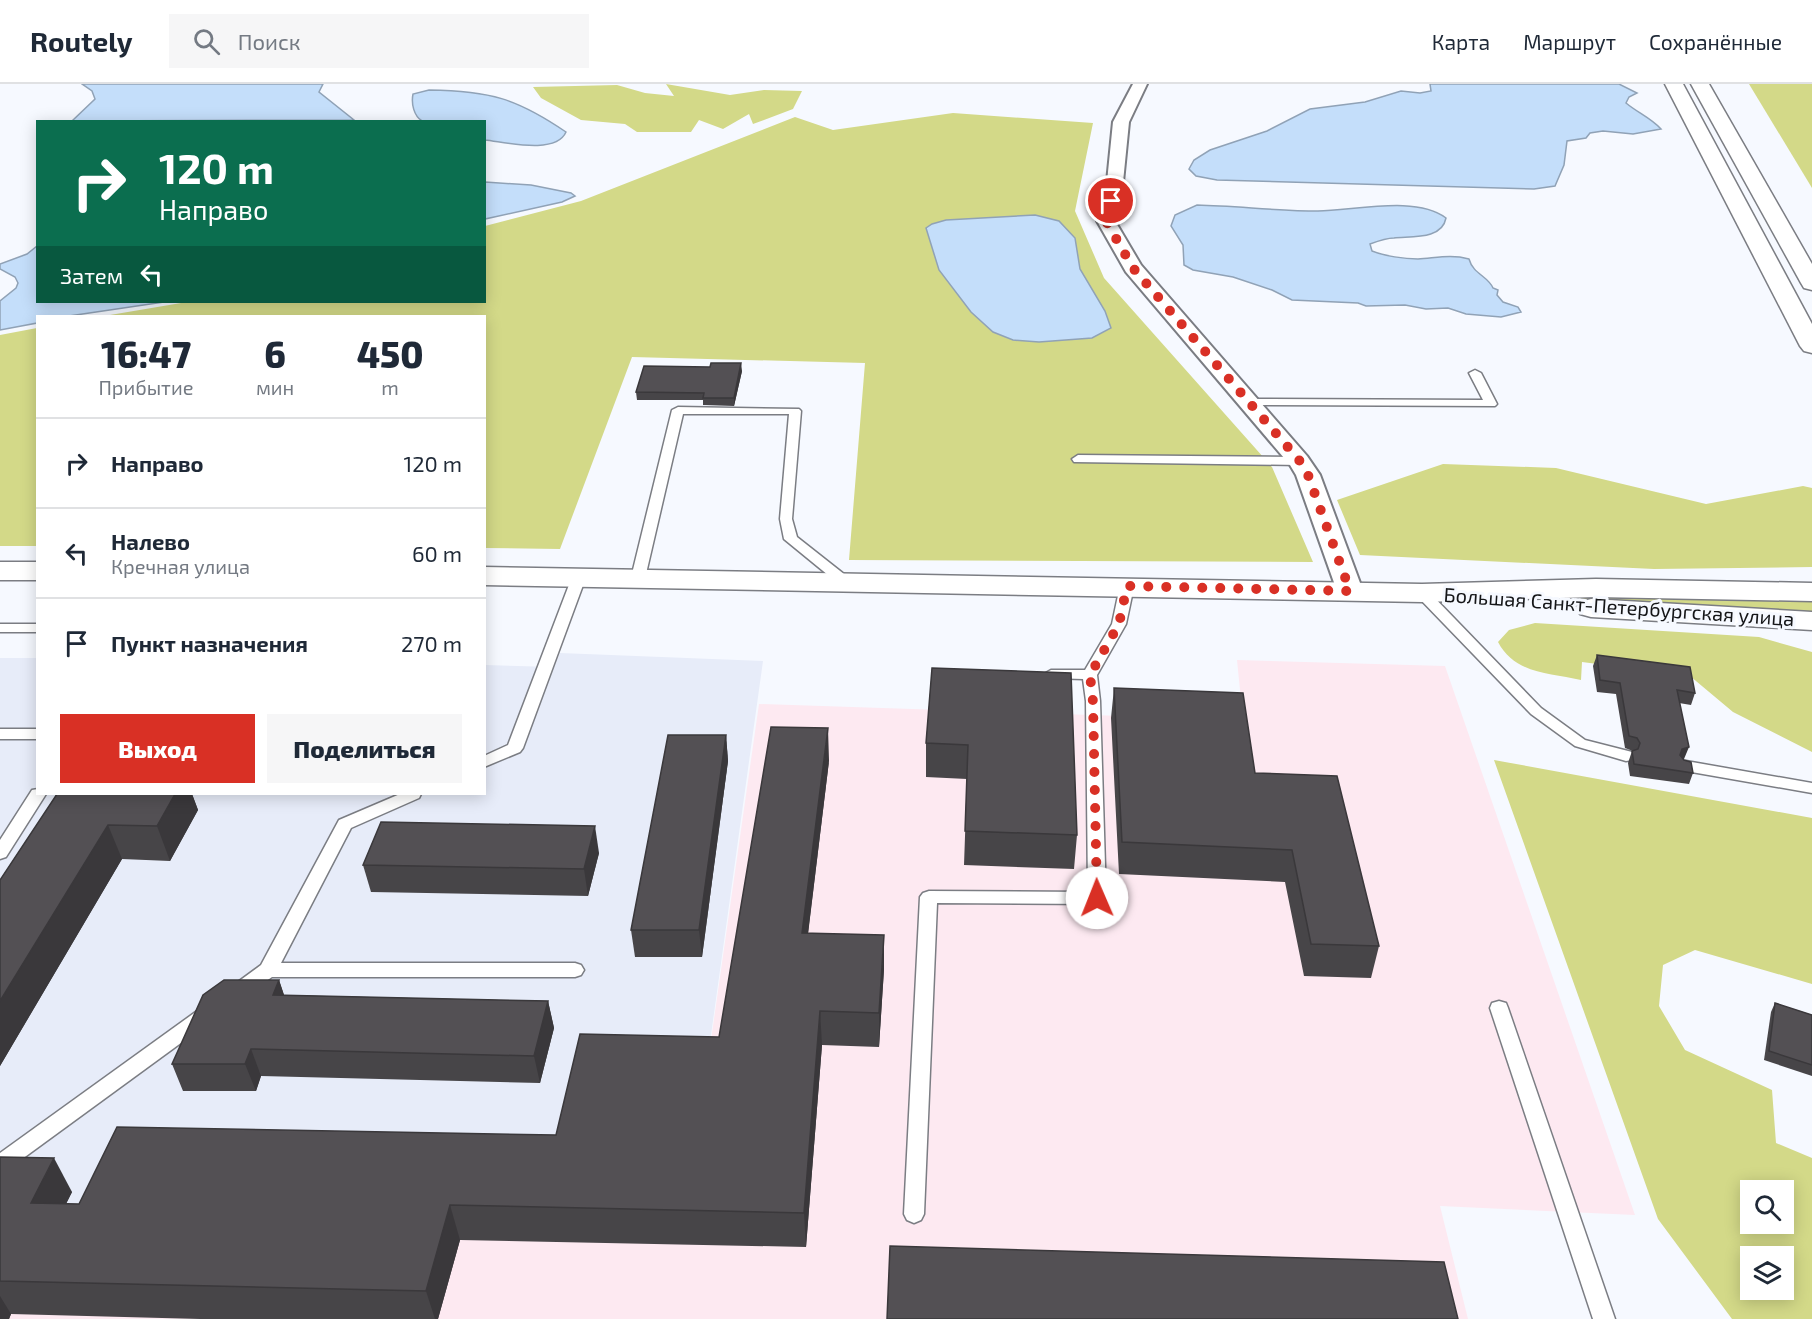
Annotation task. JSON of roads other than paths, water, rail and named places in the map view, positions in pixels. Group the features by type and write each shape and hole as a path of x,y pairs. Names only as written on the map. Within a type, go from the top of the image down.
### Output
{"main road":[{"path":"1674,84 1812,346"},
{"path":"1700,84 1812,283"},
{"path":"0,571 36,571"},
{"path":"486,576 1422,593"},
{"name":"Большая Санкт-Петербургская улица","path":"1422,593 1596,588 1812,592"},
{"name":"Большая Санкт-Петербургская улица","path":"1422,593 1712,617 1812,621"},
{"path":"1712,617 1812,643"}],"street":[{"path":"1140,84 1121,122 1115,182 1106,221 1133,268 1299,460 1308,475 1350,591"}],"lane":[{"path":"1248,402 1491,404 1475,373"},
{"path":"639,578 678,410 795,411 786,519 791,539 844,581"},
{"path":"1078,459 1299,460"},
{"path":"486,761 515,748 579,578"},
{"path":"914,1214 929,897 1097,898 1093,702 1090,675 1119,624 1127,586"},
{"path":"1422,593 1536,711 1580,743 1626,756"},
{"path":"0,628 36,628"},
{"path":"1035,674 1090,675"},
{"path":"0,734 36,734"},
{"path":"1686,766 1812,788"},
{"path":"0,853 37,795"},
{"path":"0,1164 268,970 345,824 411,795"},
{"path":"268,970 575,970"},
{"path":"1499,1008 1604,1319"}],"water":[{"path":"82,84 323,84 319,92 354,120 73,120 95,99 92,91"},
{"path":"1430,84 1619,84 1637,93 1629,97 1626,103 1661,129 1633,134 1603,131 1590,133 1586,138 1567,141 1564,165 1555,186 1534,189 1217,180 1196,176 1189,169 1194,160 1210,150 1267,131 1310,109 1365,102 1401,91 1420,93 1431,91"},
{"path":"429,90 486,95 517,104 566,132 560,139 541,145 486,140 486,120 421,120 414,109 413,94"},
{"path":"486,182 531,185 571,193 575,196 562,202 486,219"},
{"path":"1197,205 1318,211 1402,206 1433,211 1446,218 1439,230 1417,237 1379,241 1370,244 1372,251 1389,256 1418,259 1450,257 1469,259 1474,268 1493,288 1498,290 1497,295 1503,302 1518,307 1521,312 1501,317 1466,314 1448,308 1426,309 1405,305 1366,306 1358,303 1292,300 1272,290 1233,277 1193,270 1184,265 1183,245 1171,226 1175,215"},
{"path":"1035,215 1059,221 1075,238 1080,269 1105,311 1111,328 1092,338 1039,342 1013,340 993,332 971,312 939,270 926,228 932,224 946,220"},
{"path":"36,247 36,303 157,303 76,315 36,315 36,323 0,330 0,301 16,288 18,283 15,277 0,269 0,264 27,254"}]}
